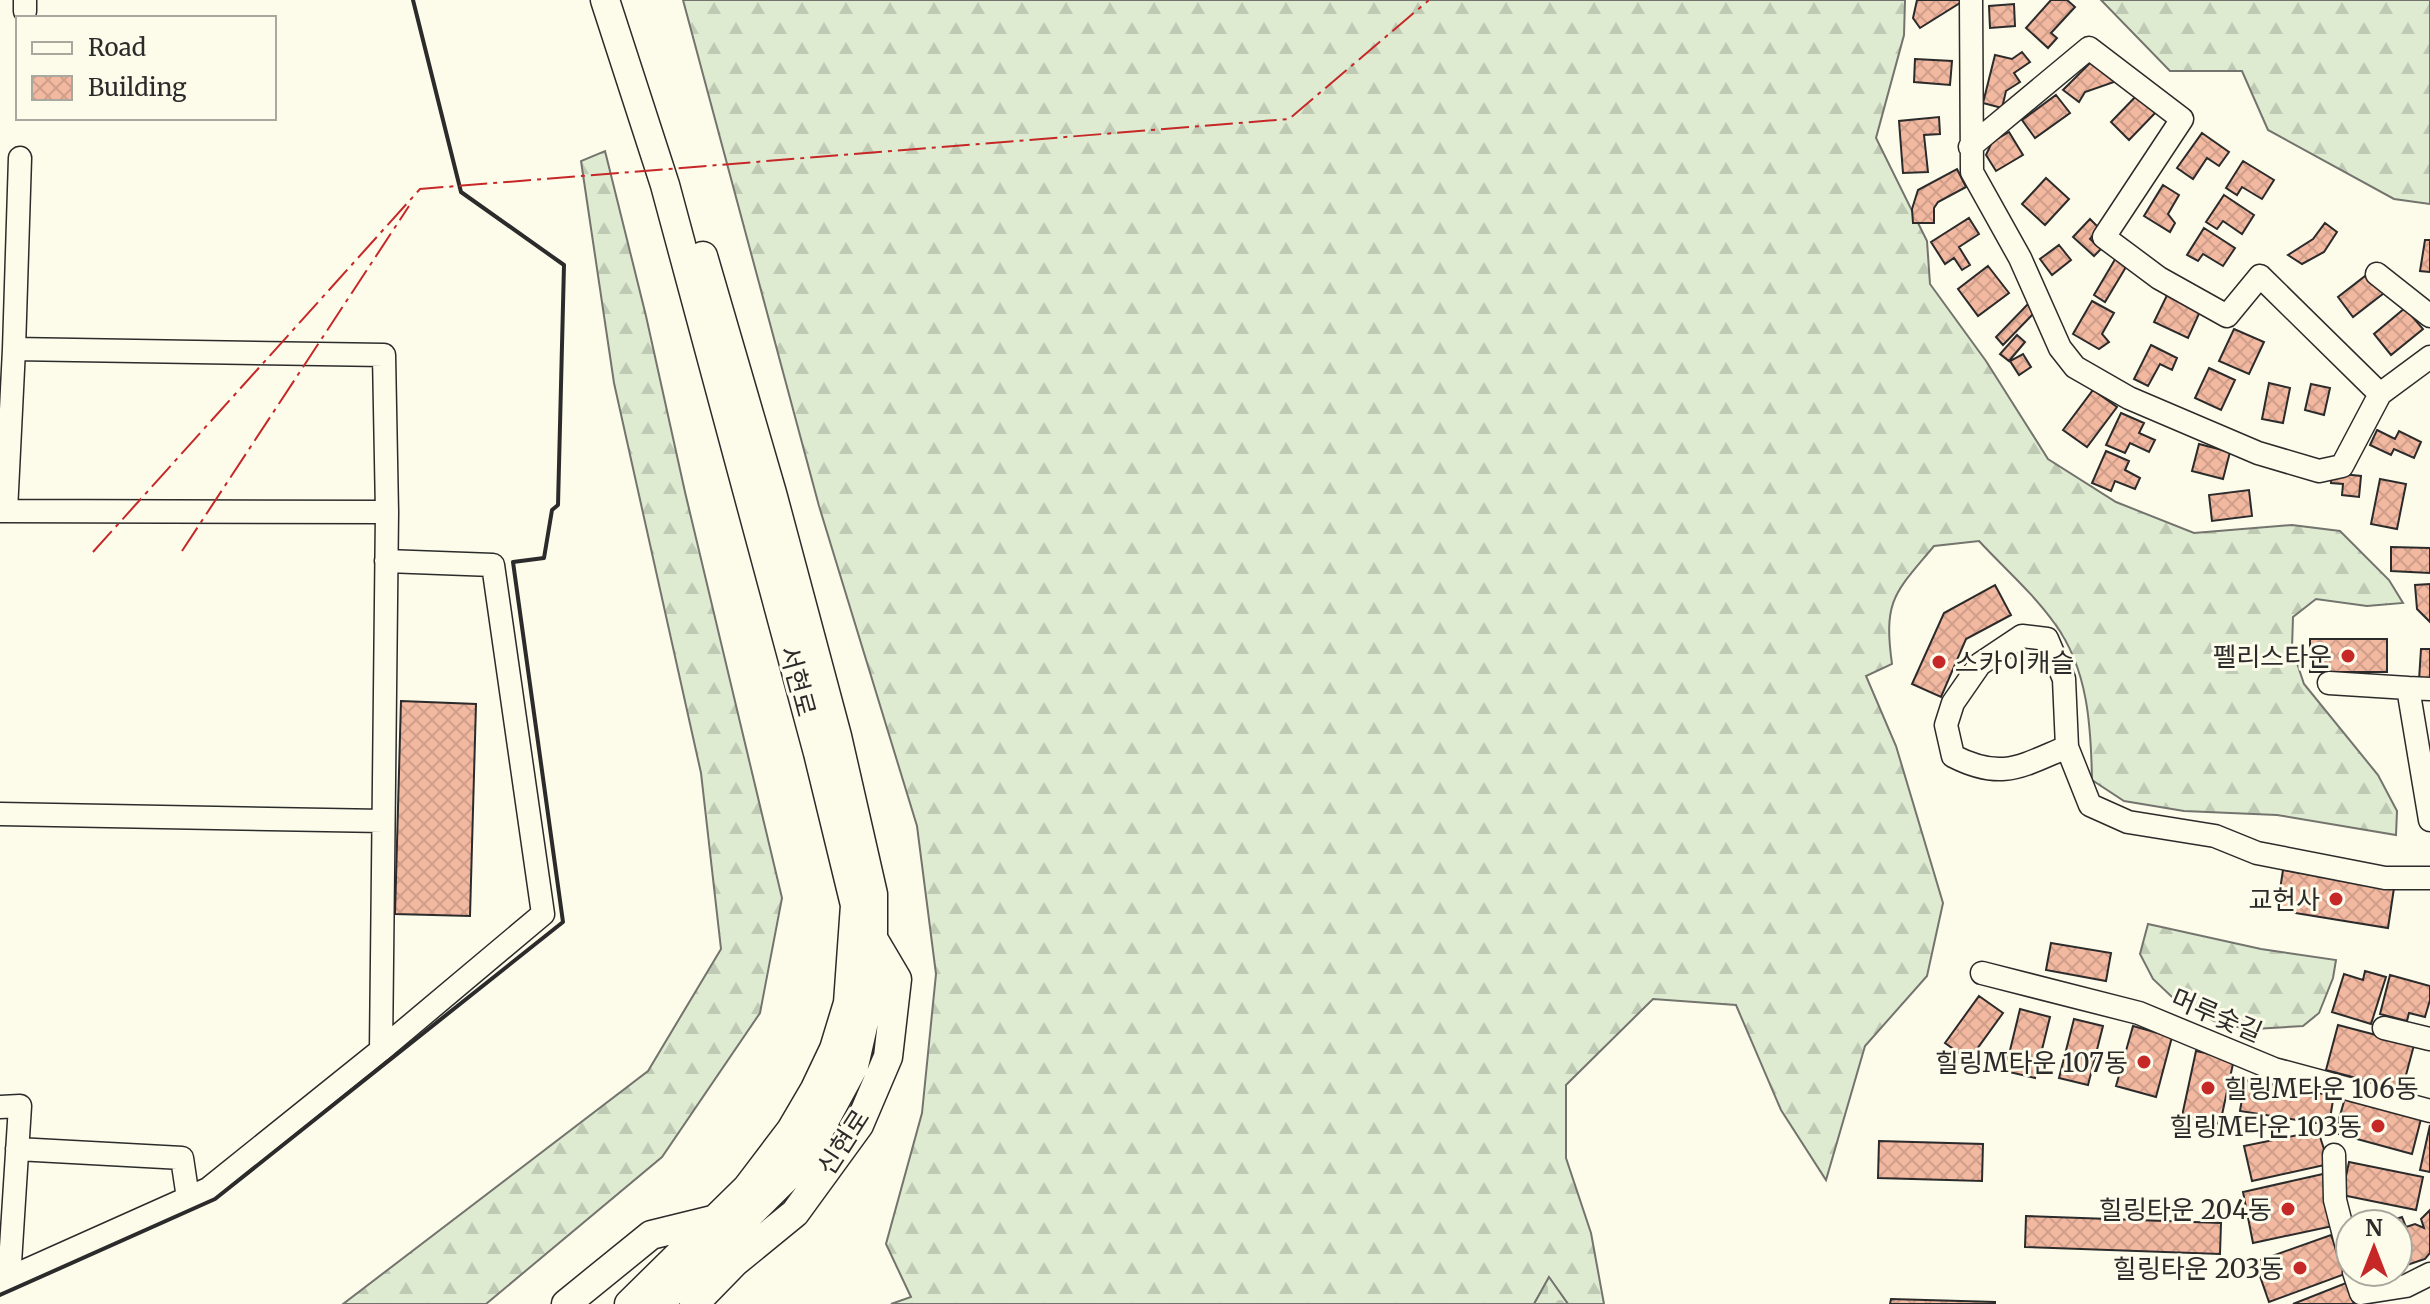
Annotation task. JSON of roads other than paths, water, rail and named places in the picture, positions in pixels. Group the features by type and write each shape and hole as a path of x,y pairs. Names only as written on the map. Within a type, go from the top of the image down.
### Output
{"main road":[{"name":"서현로","path":"605,0 665,185 818,753 855,905 848,1003 834,1049 791,1130 747,1188 629,1304"},
{"name":"서현로","path":"623,0 665,126 729,343 837,736 873,894 873,982 854,1066 802,1162 659,1304"},
{"name":"신현로","path":"694,1304 735,1262 795,1213 859,1125 888,1057 897,979 873,937"},
{"path":"566,1304 651,1235 713,1220"}],"street":[{"path":"1971,0 1972,172 2020,258 2060,348 2075,367 2129,398 2246,448 2319,471 2342,466 2380,394 2430,357"},
{"path":"1970,147 2089,48 2182,119 2104,237 2159,278 2227,316 2260,276 2380,394"},
{"path":"20,158 14,349 3,511 387,512"},
{"path":"2377,274 2430,316"},
{"path":"14,349 384,355 387,512 381,1050"},
{"path":"0,1107 20,1106 4,1280 208,1189 543,914 493,565 386,561"},
{"path":"2067,747 2013,770 1975,767 1953,756 1946,725 1953,703 1980,664 2022,636 2047,639 2064,679 2067,747 2090,805 2128,822 2215,836 2257,853 2385,878 2430,878"},
{"path":"2329,683 2419,688 2430,820"},
{"path":"0,814 383,821"},
{"name":"머루숯길","path":"1982,973 2139,1013 2274,1069 2430,1111"},
{"path":"2384,1028 2430,1039"},
{"path":"17,1149 182,1158 188,1198"},
{"path":"2334,1155 2337,1208"},
{"path":"2359,1288 2361,1293 2393,1288"}],"place":[{"name":"펠리스타운","path":"2348,656"},
{"name":"스카이캐슬","path":"1939,662"},
{"name":"교헌사","path":"2336,899"},
{"name":"힐링M타운 107동","path":"2144,1062"},
{"name":"힐링M타운 106동","path":"2208,1088"},
{"name":"힐링M타운 103동","path":"2378,1126"},
{"name":"힐링타운 204동","path":"2288,1209"},
{"name":"힐링타운 203동","path":"2300,1268"}]}
